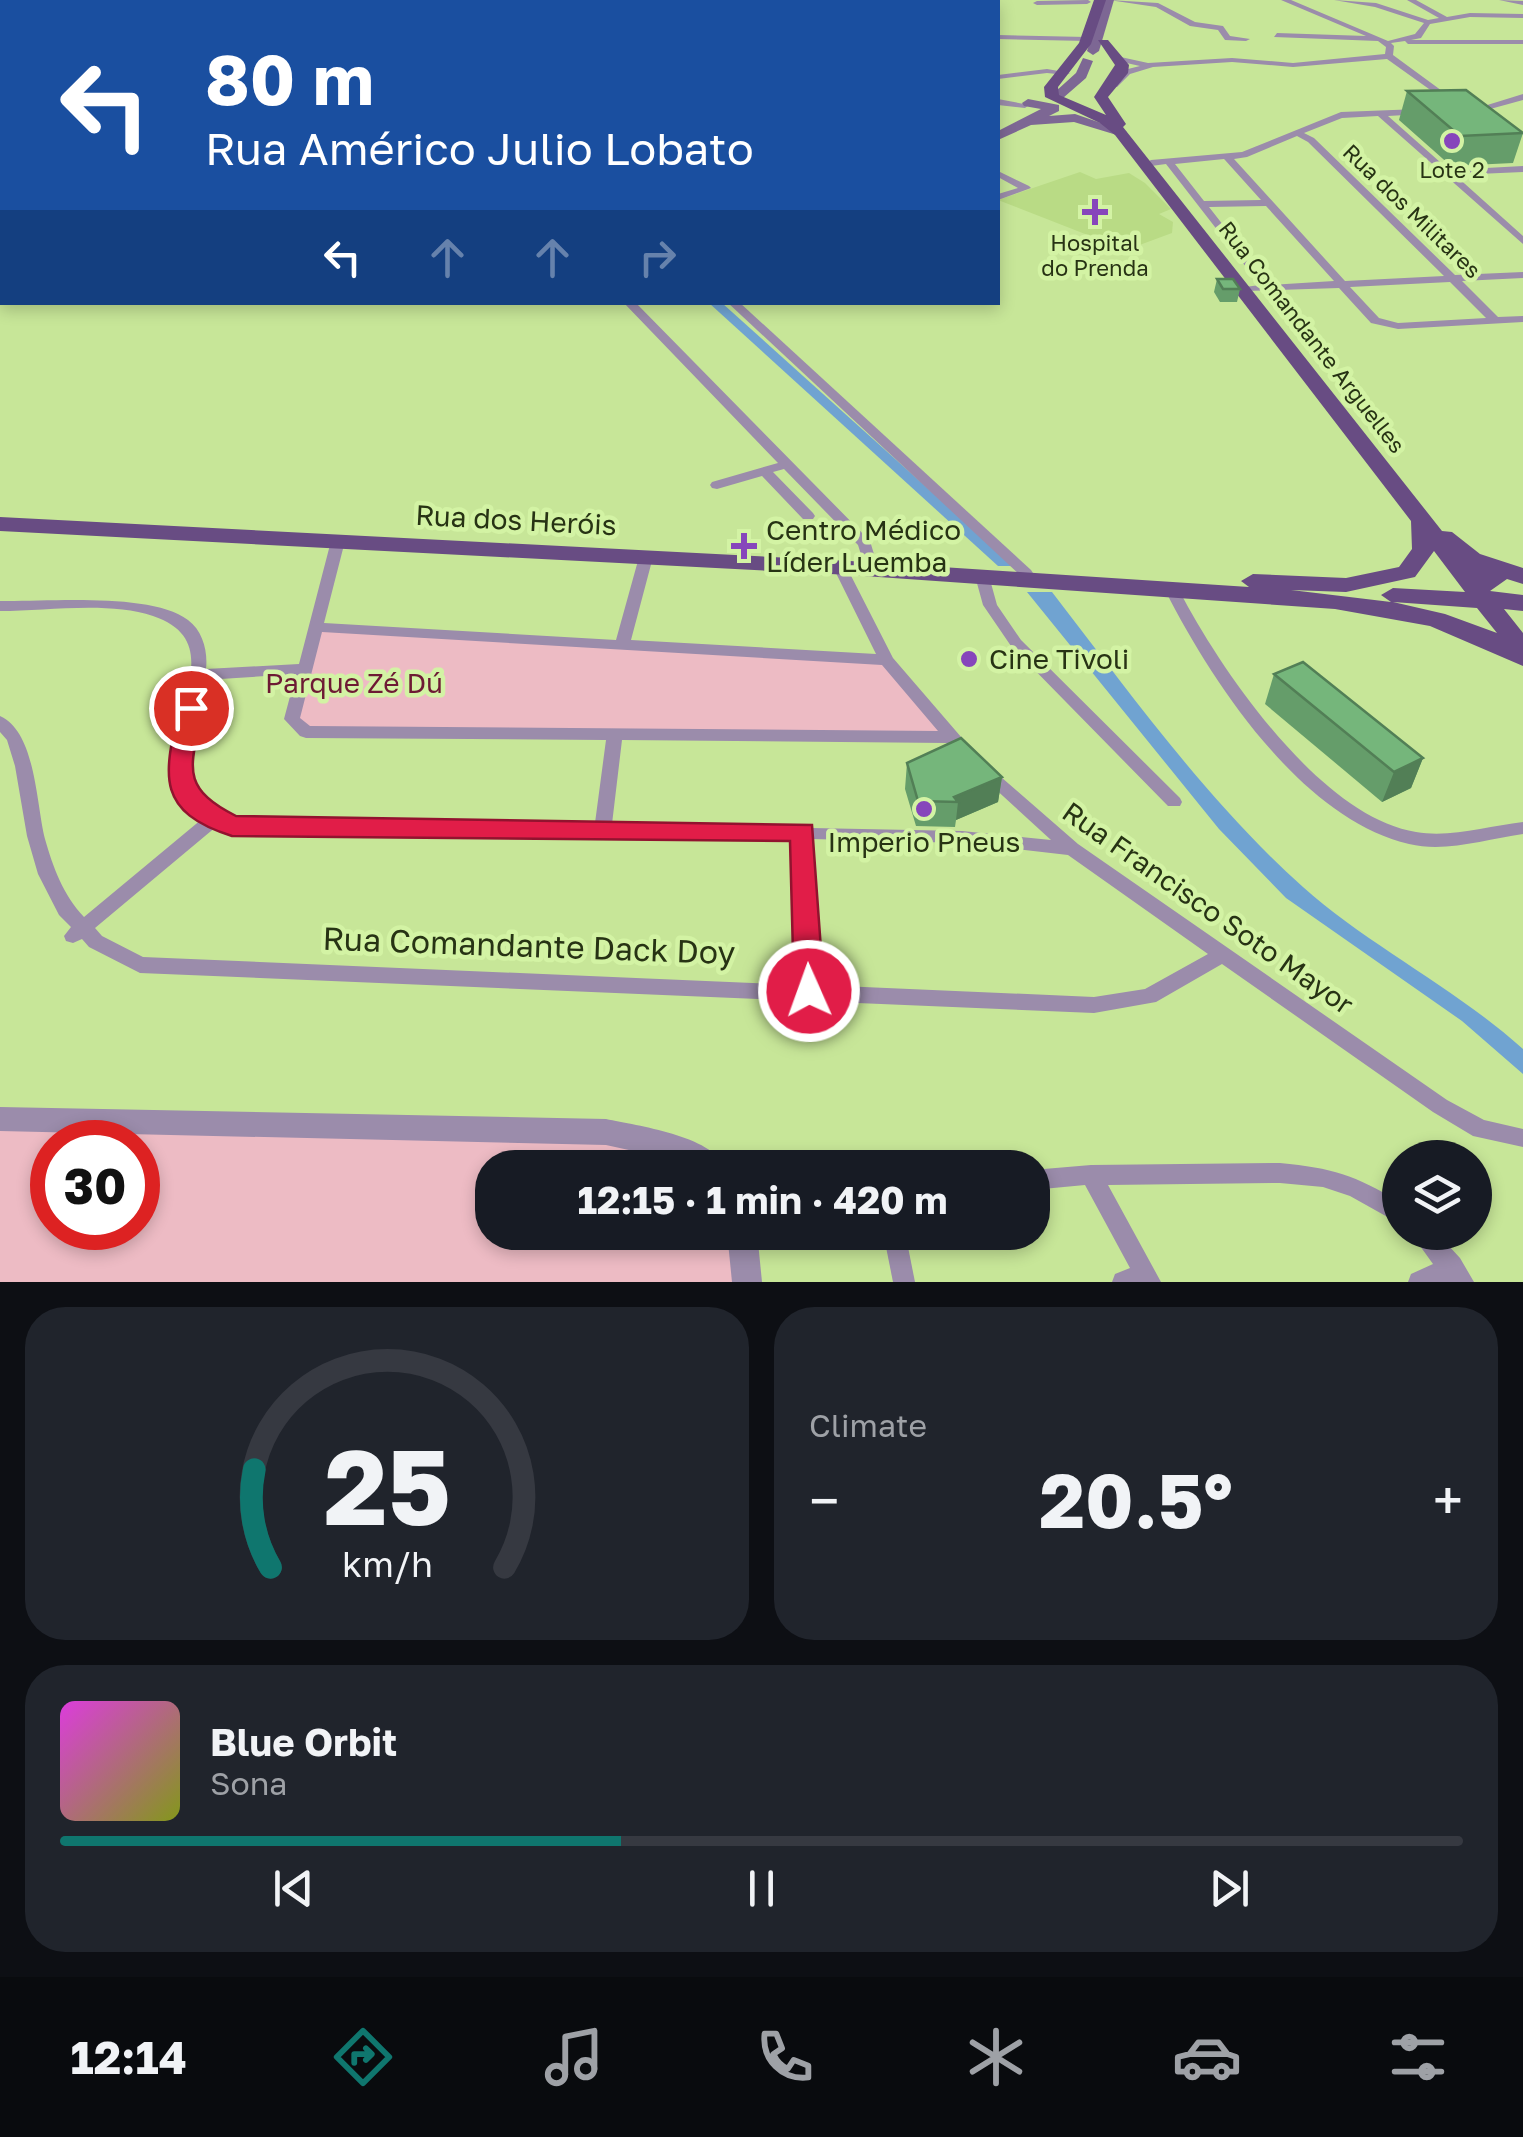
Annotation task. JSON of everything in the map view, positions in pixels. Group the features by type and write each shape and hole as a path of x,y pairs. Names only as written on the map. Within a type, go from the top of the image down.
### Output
{"main road":[{"path":"1110,0 1088,51 1066,73 1055,92 1056,101 1106,120 1120,132"},
{"path":"1000,127 1082,75 1096,1"},
{"path":"1088,51 1118,66"},
{"path":"1088,51 1118,66"},
{"path":"1108,111 1101,97 1118,66"},
{"path":"1000,128 1054,108 1033,105"},
{"name":"Rua Comandante Arguelles","path":"1108,111 1160,162 1259,289 1454,568 1519,648"},
{"path":"1026,121 1082,119 1120,132"},
{"name":"Rua Comandante Arguelles","path":"1120,132 1413,508"},
{"path":"1413,508 1453,546 1496,578 1489,584 1478,583 1454,568"},
{"path":"1413,508 1458,544 1523,577"},
{"name":"Rua dos Heróis","path":"0,521 870,564 1123,582 1342,589 1407,572 1419,562 1424,536 1413,508"},
{"name":"Rua dos Heróis","path":"0,521 982,576 1342,589"},
{"name":"Rua dos Heróis","path":"1027,576 1416,613 1519,648"},
{"path":"1342,589 1430,586 1455,602 1455,609 1448,614 1416,613"},
{"path":"1342,589 1523,603"},
{"path":"1519,648 1501,621 1499,604 1505,594 1523,592"}],"street":[{"path":"1110,0 1158,5 1188,22 1221,28 1231,38 1246,39"},
{"path":"1285,0 1386,40 1418,36 1428,22"},
{"path":"1338,0 1373,4 1428,22 1523,16"},
{"path":"1410,0 1444,18"},
{"path":"1503,0 1523,3"},
{"path":"1037,3 1096,1"},
{"path":"1000,29 1088,51"},
{"path":"1277,35 1523,42"},
{"path":"1000,38 1028,37"},
{"path":"1386,40 1389,56"},
{"path":"1118,66 1232,60 1293,65 1389,56 1439,95 1489,120"},
{"path":"1108,111 1106,95 1119,78 1150,65"},
{"path":"1000,77 1047,70 1066,73"},
{"path":"1160,162 1228,158 1335,117 1476,111 1523,97"},
{"path":"1001,101 1033,105"},
{"path":"1380,113 1523,241"},
{"name":"Rua dos Militares","path":"1297,133 1311,140 1496,321"},
{"path":"1228,158 1372,319 1398,326 1523,319"},
{"path":"1160,162 1202,204 1259,289 1523,275"},
{"path":"1448,174 1523,169"},
{"path":"1000,175 1026,188 1000,196"},
{"path":"1202,204 1268,203"},
{"path":"631,305 865,544 870,564"},
{"path":"735,305 1027,576"},
{"path":"717,485 787,464"},
{"path":"765,471 808,516"},
{"path":"338,540 292,718 298,728 314,734 947,737"},
{"path":"623,643 646,557"},
{"name":"Rua Francisco Soto Mayor","path":"840,568 886,660 947,737 1072,849 1461,1119 1497,1135 1523,1138"},
{"path":"982,576 990,606 1016,643 1174,802"},
{"path":"1172,592 1223,682 1264,730 1362,820 1406,837 1427,840 1523,828"},
{"path":"0,606 155,611 186,627 197,640 197,675 178,772 184,792 215,818 252,830 803,832 962,837 1072,849"},
{"path":"315,627 886,660"},
{"path":"197,675 302,669"},
{"path":"0,721 12,737 12,822"},
{"path":"602,832 615,734"},
{"path":"73,936 215,818"},
{"path":"1026,845 1035,818"},
{"path":"803,832 809,991"},
{"name":"Rua Comandante Dack Doy","path":"40,908 73,936 114,958 170,969 1114,1003 1149,996 1222,955"},
{"path":"0,1119 606,1132 681,1150"},
{"path":"1050,1178 1280,1173 1323,1178 1356,1188 1382,1203"},
{"path":"1090,1175 1139,1279"},
{"path":"744,1250 748,1282"},
{"path":"898,1250 904,1282"},
{"path":"1419,1282 1458,1274 1437,1250"}],"shaded area":[{"name":"Hospital do Prenda","path":"1080,172 1096,179 1129,173 1171,209 1159,214 1173,222 1172,233 1126,250 1000,199"}],"green space":[{"name":"Parque Zé Dú","path":"315,627 886,660 947,737 298,729 302,669"},
{"path":"0,1119 47,1120 30,1120 30,1250 160,1250 160,1122 606,1132 660,1150 475,1150 475,1250 744,1250 747,1282 0,1282"}],"water":[{"path":"711,305 724,305 1014,566 998,566"},
{"path":"1027,592 1052,592 1171,745 1268,854 1329,908 1469,1006 1523,1049 1523,1074 1462,1021 1286,898 1219,829"}],"building":[{"path":"1466,90 1523,133 1460,136 1407,91"},
{"path":"1217,279 1233,279 1240,289 1223,289"},
{"path":"1303,662 1423,758 1394,772 1274,674"},
{"path":"961,738 1002,777 954,797 958,802 918,801 907,763"}],"place":[{"name":"Lote 2","path":"1452,141"},
{"name":"Hospital do Prenda","path":"1095,212"},
{"name":"Centro Médico Líder Luemba","path":"744,546"},
{"name":"Cine Tivoli","path":"969,659"},
{"name":"Imperio Pneus","path":"924,809"}],"route":[{"path":"191,708 178,772 184,792 199,809 232,826 252,830 803,832 809,991"}]}
